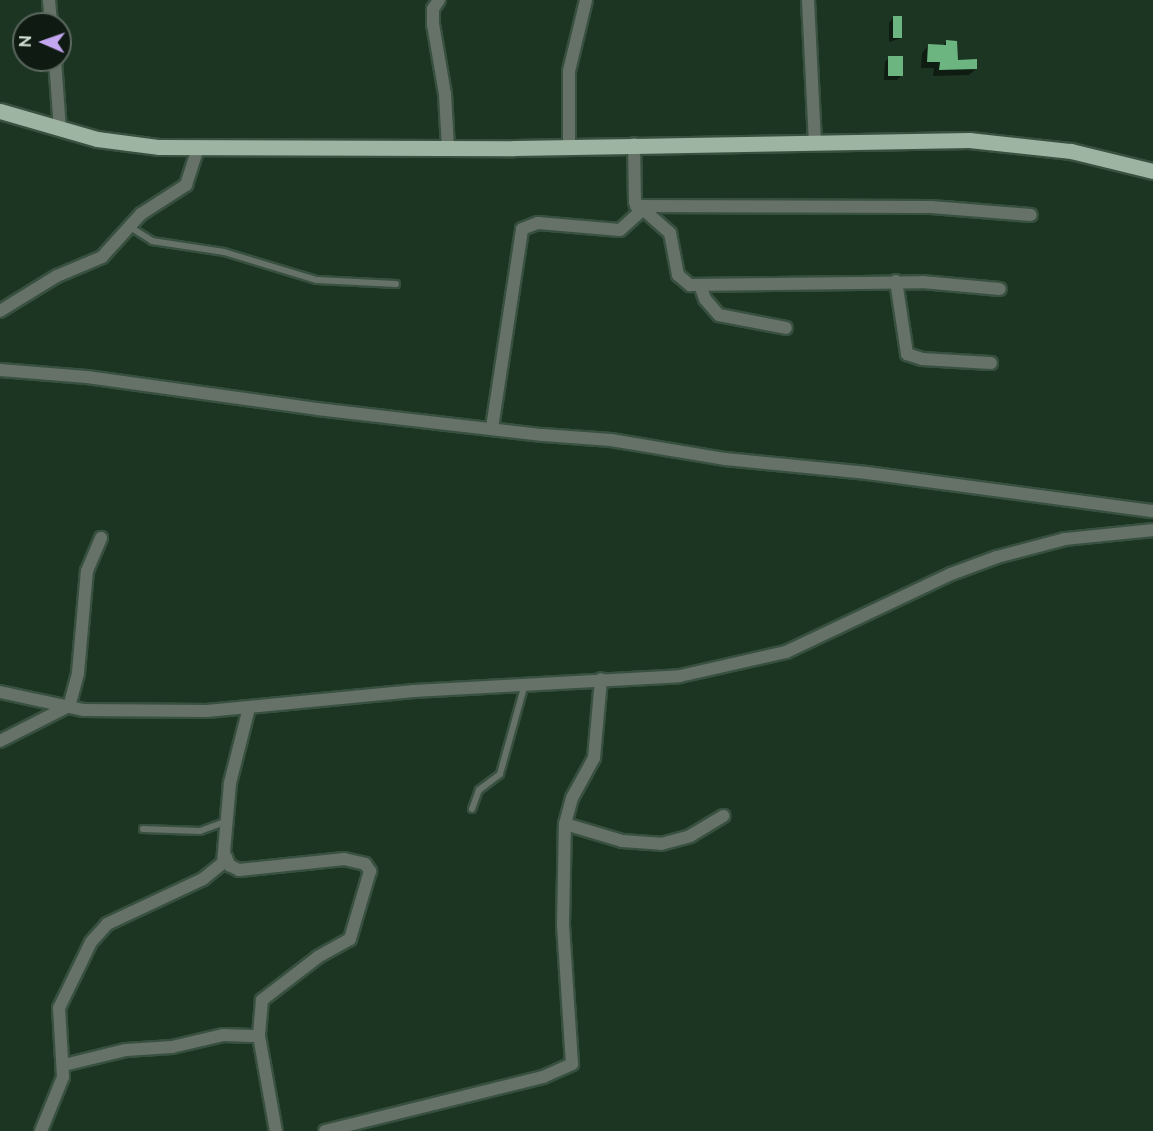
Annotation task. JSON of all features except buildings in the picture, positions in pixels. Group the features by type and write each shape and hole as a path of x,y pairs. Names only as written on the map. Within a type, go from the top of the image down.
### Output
{"main road":[{"path":"0,111 60,130 128,144 198,147 448,147 969,140 1027,144 1112,159 1153,171"}],"street":[{"path":"439,0 433,9 433,24 445,94 448,147"},
{"path":"569,146 569,71 586,0"},
{"path":"808,0 815,143"},
{"path":"56,72 60,130"},
{"path":"492,428 522,229 538,223 620,230 639,208 634,144"},
{"path":"0,311 57,276 102,257 150,207 186,185 198,147"},
{"path":"639,208 931,207 1031,215"},
{"path":"639,208 655,217 670,233 681,280 700,285 896,281 1000,289"},
{"path":"896,281 908,354 922,359 991,363"},
{"path":"700,285 710,307 719,315 786,328"},
{"path":"0,370 87,377 296,407 611,440 725,459 867,473 1153,511"},
{"path":"0,692 69,707 111,711 249,708 345,696 680,676 786,652 951,574 997,557 1065,539 1153,530"},
{"path":"0,741 69,707 78,674 87,572 101,538"},
{"path":"325,1131 543,1077 572,1064 563,924 565,824 572,798 594,758 601,679"},
{"path":"249,708 230,783 226,858 229,865 239,870 344,859 365,864 370,871 350,939 266,994 260,1007 259,1036 276,1131"},
{"path":"565,824 621,841 661,844 690,836 723,816"},
{"path":"41,1131 60,1089 64,1065 59,1008 91,942 107,924 203,879 226,858"},
{"path":"64,1065 126,1050 172,1047 223,1035 259,1036"}],"lane":[{"path":"130,227 152,241 224,252 317,280 396,284"},
{"path":"472,809 478,790 497,778 502,768 525,684"},
{"path":"143,829 200,831 228,820"}]}
